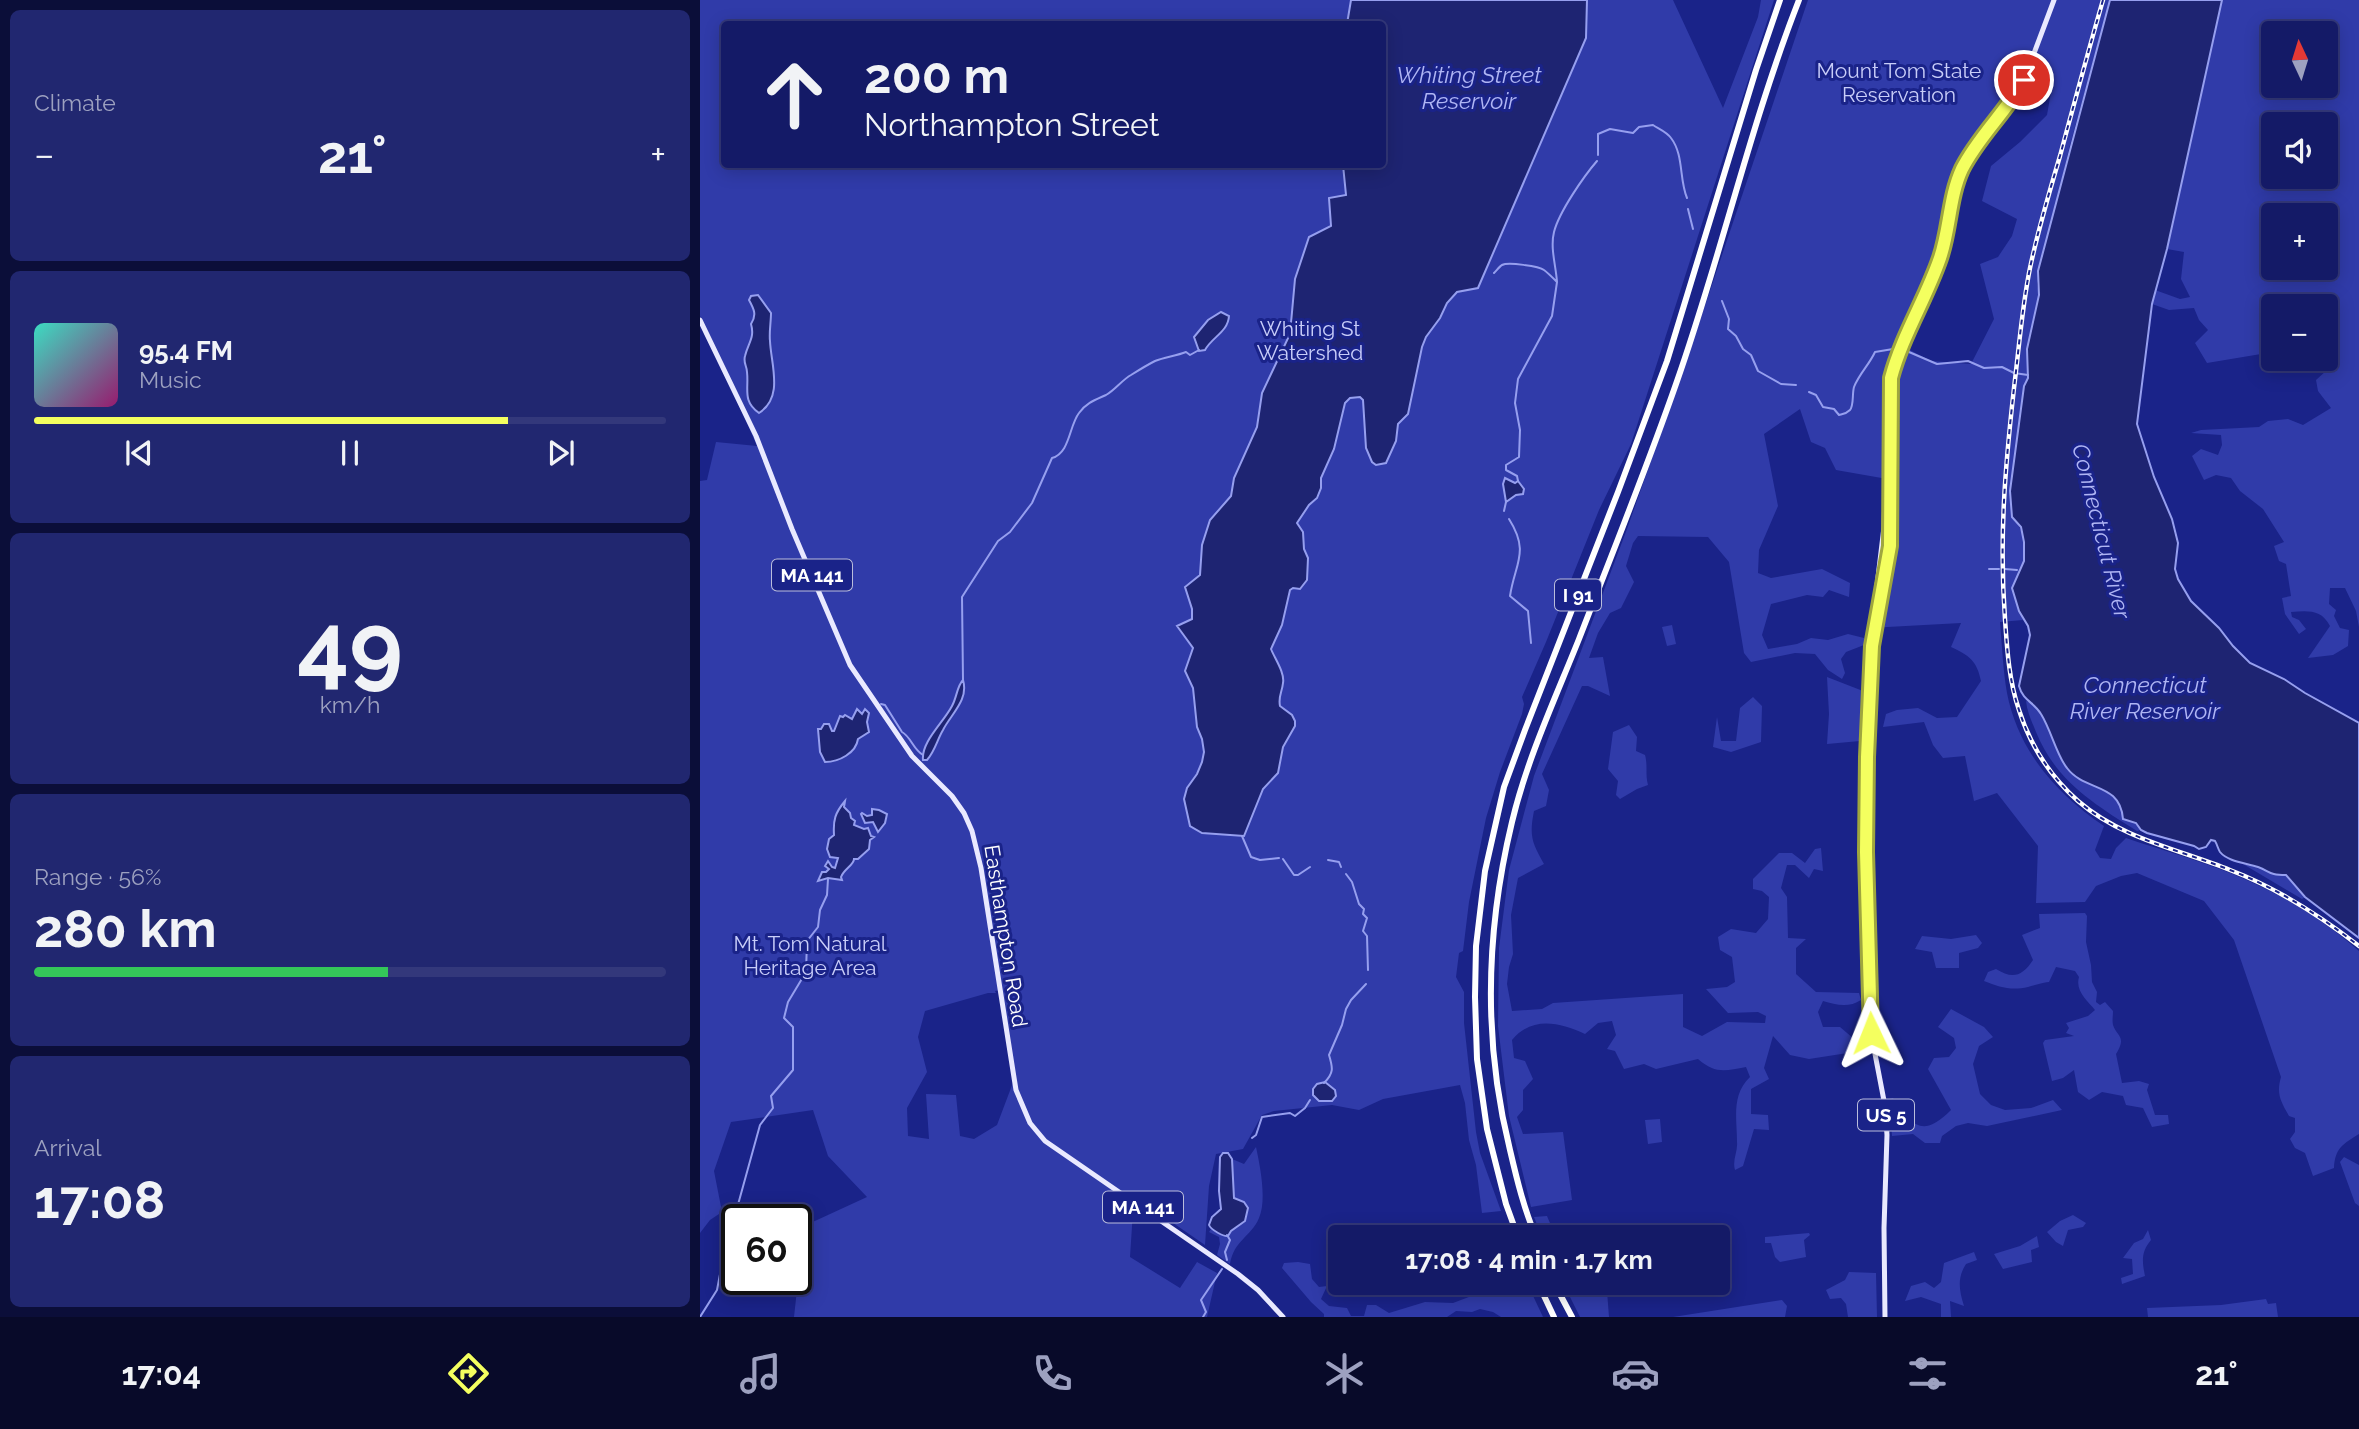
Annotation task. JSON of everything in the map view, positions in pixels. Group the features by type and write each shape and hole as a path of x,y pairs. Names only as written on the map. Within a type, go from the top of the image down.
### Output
{"highway":[{"name":"I 91","path":"1513,1225 1487,1129 1476,1046 1476,946 1492,838 1504,787 1667,361 1780,0"},
{"name":"I 91","path":"1530,1225 1497,1092 1490,994 1497,902 1512,821 1558,689 1679,378 1776,60 1799,0"},
{"path":"1544,1295 1554,1317"},
{"path":"1560,1295 1572,1317"}],"main road":[{"name":"US 5","path":"1885,1317 1886,1119 1871,1033 1866,809 1872,646 1890,546 1891,378 1940,260 1953,196 1962,169 2024,80 2054,0"},
{"name":"Easthampton Road","path":"700,320 746,412 850,665 912,756 952,796 972,831 981,868 1016,1090 1030,1123 1053,1147 1238,1274 1283,1317"}],"green space":[{"path":"700,0 1673,0 1723,108 1758,17 1761,0 1774,0 1631,444 1599,510 1522,697 1522,714 1486,818 1456,977 1464,992 1464,1023 1480,1153 1501,1211 1482,1213 1476,1165 1460,1085 1383,1099 1359,1110 1332,1105 1274,1111 1262,1115 1243,1149 1216,1154 1209,1186 1205,1245 1134,1196 1130,1257 1180,1288 1197,1262 1217,1273 1207,1317 794,1317 796,1295 812,1295 812,1222 867,1197 828,1156 813,1110 731,1122 714,1171 721,1213 710,1220 700,1233 700,481 707,480 716,442 757,446 700,316","holes":["1000,990 1014,1080 997,1125 974,1139 960,1136 956,1095 926,1094 929,1139 908,1136 907,1108 927,1072 918,1037 925,1011"]},
{"name":"Mount Tom State Reservation","path":"1808,0 2110,0 2070,145 2037,284 2039,295 2016,455 2016,522 2023,535 2025,556 2012,588 2023,620 2000,622 2007,693 2020,733 2042,769 2070,800 2104,826 2095,850 2100,858 2111,859 2116,848 2126,838 2219,869 2293,903 2359,951 2359,1134 2341,1147 2334,1168 2313,1176 2305,1153 2295,1148 2290,1139 2295,1132 2295,1118 2289,1116 2280,1098 2281,1077 2234,940 2204,901 2137,873 2096,886 2085,902 2036,903 2038,846 1997,793 1974,801 1965,756 1943,758 1933,745 1924,722 1883,727 1886,714 1897,710 1918,708 1937,718 1957,717 1981,681 1971,660 1951,647 1961,623 1869,628 1894,538 1893,480 1836,470 1825,448 1811,442 1800,409 1764,434 1778,506 1759,550 1758,573 1771,578 1822,569 1850,583 1849,597 1829,590 1823,597 1807,595 1771,604 1762,635 1768,649 1797,644 1811,638 1828,640 1848,634 1864,638 1864,645 1846,652 1841,659 1845,673 1842,679 1828,670 1815,654 1795,653 1751,662 1744,653 1729,562 1708,537 1638,536 1626,566 1634,582 1621,608 1610,613 1598,633 1589,658 1603,657 1610,696 1582,686 1542,774 1549,790 1546,806 1534,811 1532,833 1534,845 1544,864 1518,878 1511,915 1513,954 1507,984 1512,1011 1542,1009 1553,1003 1683,994 1683,1027 1702,1036 1727,1022 1765,1023 1766,1016 1758,1012 1728,1013 1706,989 1727,987 1735,982 1732,957 1720,950 1718,937 1731,929 1756,933 1768,919 1769,897 1762,891 1753,889 1753,879 1779,853 1792,853 1805,863 1815,849 1821,848 1823,871 1814,869 1809,878 1795,865 1787,865 1781,888 1787,897 1788,938 1806,939 1796,948 1796,974 1816,992 1859,993 1861,1000 1852,1004 1838,1005 1823,1001 1818,1012 1823,1027 1840,1027 1867,1050 1809,1059 1790,1055 1773,1036 1764,1068 1769,1079 1751,1089 1751,1114 1768,1115 1769,1130 1754,1129 1743,1166 1735,1170 1736,1108 1740,1092 1750,1077 1746,1067 1720,1070 1698,1059 1656,1069 1644,1064 1624,1069 1615,1051 1607,1049 1616,1035 1612,1021 1598,1023 1585,1034 1556,1024 1528,1027 1512,1040 1514,1058 1525,1061 1533,1079 1523,1090 1523,1110 1517,1117 1523,1134 1563,1132 1572,1200 1531,1207 1509,1116 1498,1026 1499,948 1509,870 1534,776 1627,529","holes":["2026,83 2051,92 2047,115 1991,166 1982,201 2017,219 2012,236 1998,257 1980,264 1994,319 1971,364 1931,361 1904,347 1947,254 1958,180 1987,131"]},
{"path":"2218,0 2359,0 2359,627 2356,611 2345,588 2330,588 2329,604 2336,610 2334,616 2340,628 2349,630 2348,646 2333,655 2308,658 2330,626 2322,616 2308,612 2291,612 2292,617 2299,620 2306,629 2299,634 2285,614 2282,598 2291,596 2286,564 2279,561 2274,546 2284,542 2263,509 2240,491 2231,478 2216,475 2204,480 2192,456 2201,449 2218,455 2222,445 2221,435 2191,433 2201,430 2259,427 2268,421 2288,419 2303,425 2331,408 2318,391 2316,380 2326,371 2338,371 2338,294 2261,294 2261,354 2207,363 2195,343 2208,330 2199,320 2194,308 2169,310 2152,304 2155,290 2180,299 2190,297 2181,279 2184,252 2167,249"},
{"path":"1672,625 1676,644 1667,646 1662,627"},
{"path":"1827,677 1863,691 1860,741 1827,744"},
{"path":"1753,697 1762,706 1761,742 1731,752 1713,747 1717,717 1721,741 1736,741 1740,708"},
{"path":"2026,701 2042,713 2063,763 2069,770 2110,794 2116,800 2123,819 2136,823 2141,830 2137,831 2091,801 2065,778 2044,749"},
{"path":"1629,725 1637,737 1636,751 1645,755 1648,785 1620,799 1616,795 1618,781 1608,769 1613,732"},
{"path":"2243,864 2286,875 2305,897 2302,899"},
{"path":"2085,913 2086,942 2092,982 2097,992 2096,1002 2100,1005 2105,1002 2113,1011 2113,1025 2121,1040 2116,1054 2122,1083 2139,1081 2149,1084 2147,1090 2155,1115 2168,1115 2169,1124 2152,1127 2143,1108 2126,1105 2123,1096 2102,1092 2089,1100 2078,1092 2074,1070 2063,1078 2052,1081 2043,1043 2045,1040 2074,1036 2066,1033 2069,1028 2066,1023 2088,1016 2095,1010 2080,991 2079,977 2075,971 2056,967 2049,982 2016,989 1984,981 1988,972 1996,969 2016,975 2029,966 2033,960 2022,935 2040,928 2039,914"},
{"path":"1976,935 1982,943 1978,948 1959,953 1959,968 1936,968 1932,952 1915,949 1922,936 1951,939"},
{"path":"1951,1009 1984,1027 1993,1037 1979,1046 1973,1064 1980,1094 1991,1105 2005,1110 2031,1108 2053,1100 2062,1110 1987,1126 1968,1123 1956,1126 1942,1136 1940,1143 1925,1143 1913,1134 1892,1136 1889,1099 1893,1098 1907,1116 1919,1125 1933,1124 1951,1110 1928,1069 1934,1058 1949,1057 1956,1048 1954,1038 1938,1027"},
{"path":"1660,1119 1662,1142 1648,1144 1645,1120"},
{"path":"1256,1147 1262,1183 1261,1211 1256,1224 1235,1249 1230,1264 1217,1255 1219,1237 1209,1232 1211,1229 1228,1231 1245,1221 1248,1208 1244,1202 1234,1198 1232,1159 1244,1164"},
{"path":"2344,1157 2359,1165 2359,1206 2355,1203 2340,1162"},
{"path":"2073,1215 2086,1223 2083,1227 2068,1230 2063,1246 2047,1232"},
{"path":"1547,1216 1551,1225 1537,1225 1534,1217"},
{"path":"2148,1230 2151,1240 2143,1257 2145,1276 2122,1284 2121,1278 2133,1274 2132,1259 2123,1258 2134,1243 2143,1239"},
{"path":"1809,1233 1804,1240 1806,1257 1780,1262 1775,1257 1771,1243 1765,1243 1765,1237"},
{"path":"2037,1236 2039,1247 2031,1250 2032,1262 2003,1269 1994,1254 2020,1246"},
{"path":"1974,1252 1977,1260 1966,1264 1960,1279 1964,1306 1950,1301 1951,1317 1941,1317 1941,1304 1921,1297 1905,1301 1911,1286 1925,1282 1934,1288 1941,1282 1944,1263"},
{"path":"1284,1263 1310,1264 1312,1279 1319,1287 1327,1286 1321,1299 1329,1306 1347,1308 1351,1316 1364,1316 1367,1305 1376,1305 1389,1313 1425,1302 1453,1303 1474,1295 1533,1295 1543,1317 1501,1317 1480,1309 1472,1312 1456,1311 1447,1317 1324,1317 1282,1268"},
{"path":"1849,1272 1876,1273 1877,1317 1848,1317 1846,1304 1841,1298 1830,1299 1826,1290 1845,1280"},
{"path":"1569,1295 1607,1295 1609,1317 1580,1317"},
{"path":"2266,1299 2268,1304 2276,1303 2278,1317 2148,1317 2147,1308 2221,1305"},
{"path":"1782,1300 1787,1306 1785,1317 1673,1317"}],"water":[{"name":"Whiting Street Reservoir","path":"1351,0 1587,0 1586,38 1478,288 1457,292 1426,337 1408,414 1398,424 1396,441 1386,463 1376,465 1372,462 1366,448 1363,400 1360,397 1350,398 1345,403 1334,449 1321,478 1317,498 1297,523 1303,532 1304,549 1308,558 1307,580 1300,589 1290,590 1282,625 1271,649 1283,679 1280,706 1292,715 1295,726 1283,747 1278,773 1263,789 1244,836 1202,833 1190,826 1184,799 1187,788 1197,774 1204,752 1197,727 1193,688 1185,671 1193,648 1177,626 1192,619 1192,609 1185,587 1200,575 1202,545 1210,520 1231,496 1234,478 1257,427 1262,393 1290,334 1295,279 1309,237 1331,226 1329,198 1346,195 1343,168 1386,168 1386,21 1348,21"},
{"path":"2110,0 2222,0 2167,249 2152,304 2137,424 2154,477 2172,519 2178,543 2175,569 2178,579 2191,601 2250,663 2284,679 2359,723 2359,938 2305,897 2286,875 2273,874 2228,858 2220,852 2215,841 2211,840 2206,847 2199,849 2147,833 2136,823 2123,819 2116,799 2074,776 2067,768 2041,714 2023,695 2019,686 2030,635 2012,588 2024,561 2024,542 2021,527 2012,517 2010,491 2024,386 2028,378 2027,349 2039,295 2038,271"},
{"path":"758,295 771,313 770,338 774,380 771,398 759,413 748,399 744,361 752,337 751,324 754,315 749,300 751,296"},
{"path":"1221,312 1229,316 1226,326 1205,350 1199,351 1194,337 1208,320"},
{"path":"1505,478 1515,483 1518,481 1524,489 1523,494 1506,502 1503,484"},
{"path":"963,680 964,694 958,706 930,757 923,760 925,746 952,706"},
{"path":"857,709 862,714 865,709 869,713 869,732 858,739 854,749 846,756 825,762 820,752 818,729 829,724 834,731 840,716 845,715 852,719"},
{"path":"845,801 844,807 855,821 854,825 868,828 874,837 870,840 869,849 858,859 854,859 842,874 842,880 828,878 818,881 822,872 829,869 825,866 828,861 835,868 838,858 830,857 827,849 829,839 834,835 835,817"},
{"path":"872,809 887,814 885,823 878,832 873,822 865,823 861,814 872,815"},
{"path":"1325,1082 1335,1090 1336,1096 1332,1101 1319,1101 1313,1095 1317,1084"},
{"path":"1223,1153 1228,1153 1232,1159 1234,1198 1244,1202 1248,1208 1245,1221 1228,1236 1218,1233 1209,1225 1212,1217 1221,1209 1220,1157"}],"waterway":[{"path":"1598,155 1598,134 1610,129 1633,133 1639,127 1653,125 1667,134 1675,145 1687,198"},
{"path":"1494,273 1502,265 1523,265 1544,270 1557,282 1553,251 1554,232 1566,205 1597,161"},
{"path":"1688,209 1693,229"},
{"path":"1518,481 1517,476 1506,470 1506,465 1519,457 1520,430 1515,403 1518,379 1552,316 1557,282"},
{"path":"1722,301 1729,319 1728,329 1751,355 1758,371 1781,384 1796,385"},
{"path":"1809,392 1816,395 1823,407 1834,409 1839,415 1846,413 1851,408 1856,382 1875,352 1893,349"},
{"path":"963,680 962,597 998,541 1010,532 1032,503 1052,458 1066,445 1079,413 1088,404 1152,363 1186,352 1190,355 1199,350"},
{"path":"1909,352 1937,364 1968,361 1984,368 2002,367 2014,373 2028,375"},
{"path":"1504,511 1506,502"},
{"path":"1509,519 1519,540 1520,549 1510,596 1528,611 1531,643"},
{"path":"1989,569 1999,569"},
{"path":"2005,569 2017,570"},
{"path":"881,704 885,705 902,732 923,755"},
{"path":"1242,836 1251,857 1260,860 1279,858"},
{"path":"1283,859 1294,875 1310,867"},
{"path":"1328,860 1339,862 1341,867"},
{"path":"1346,874 1367,918 1363,931 1367,936 1368,970"},
{"path":"738,1204 760,1125 773,1108 771,1096 793,1070 793,1027 784,1018 788,1002 806,972 807,941 818,927 820,910 827,895 828,879"},
{"path":"1324,1083 1331,1073 1329,1055 1346,1009 1366,984"},
{"path":"1252,1138 1256,1135 1262,1117 1290,1113 1295,1116 1310,1100"},
{"path":"1227,1235 1230,1240 1225,1252 1227,1260"},
{"path":"700,1317 717,1290 721,1269"},
{"path":"1203,1317 1206,1312 1201,1300 1222,1269"}],"railway":[{"path":"2103,0 2040,226 2023,313 2008,447 2003,532 2007,642 2016,699 2029,736 2043,760 2068,792 2095,814 2151,842 2264,885 2313,913 2359,946"}],"route":[{"path":"1871,1033 1866,852 1867,757 1872,646 1890,546 1891,378 1940,260 1953,196 1962,169 2024,80"}],"park label":[{"name":"Whiting St Watershed","path":"1310,340"},
{"name":"Mt. Tom Natural Heritage Area","path":"810,955"}],"water label":[{"name":"Connecticut River","path":"2102,531"},
{"name":"Connecticut River Reservoir","path":"2145,697"}]}
